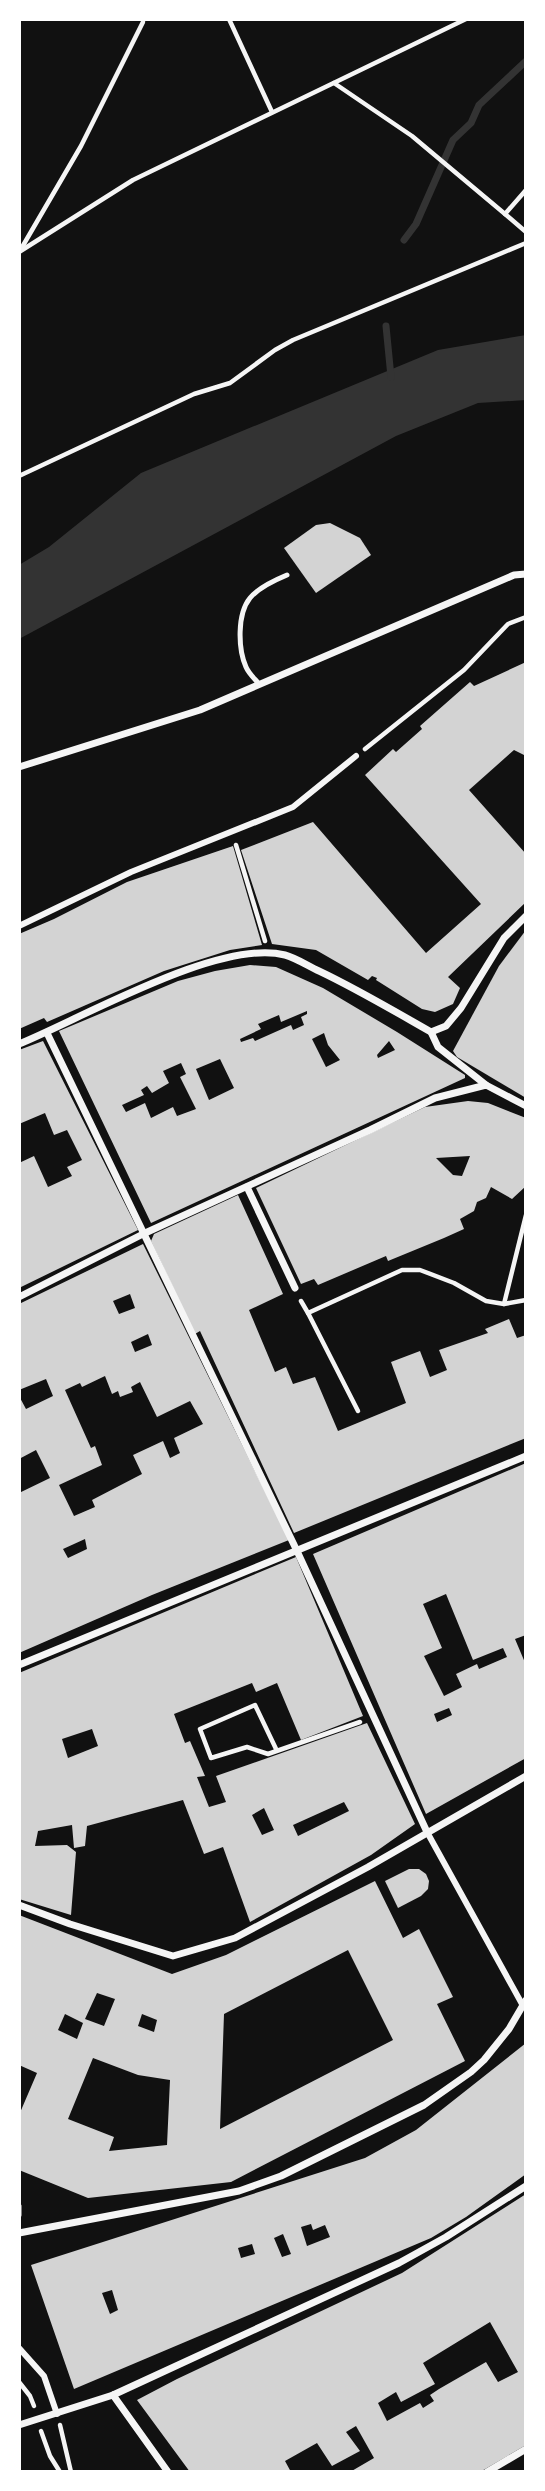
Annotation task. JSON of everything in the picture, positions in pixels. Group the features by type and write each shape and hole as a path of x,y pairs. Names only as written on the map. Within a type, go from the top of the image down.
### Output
{"street":[{"path":"19,766 200,709 514,575 526,574"},
{"path":"19,926 131,872 293,807 356,756"},
{"path":"431,1032 446,1026 461,1008 504,938 526,916"},
{"path":"19,1044 168,976 232,956 269,953 286,955 342,982 431,1032 439,1047 486,1085 526,1106"},
{"path":"19,2233 239,2191 281,2176 424,2105 471,2072 509,2029 524,2005 427,1832 297,1551 47,1032"},
{"path":"19,1297 143,1234 435,1098 486,1085"},
{"path":"247,1186 295,1287"},
{"path":"19,1665 526,1455"},
{"path":"19,1905 173,1956 235,1938 368,1867 526,1776"},
{"path":"19,2425 113,2395 400,2263 526,2186"},
{"path":"19,2348 44,2376 57,2414"},
{"path":"113,2395 168,2472"},
{"path":"487,2472 526,2449"}],"lane":[{"path":"260,684 247,670 241,649 242,614 250,597 274,580 287,575"},
{"path":"19,2206 19,2216"}],"path":[{"path":"229,19 272,112"},
{"path":"19,252 133,180 466,19"},
{"path":"19,252 81,146 143,22"},
{"path":"333,82 412,136 526,232"},
{"path":"505,214 526,190"},
{"path":"19,476 194,394 230,383 293,340 526,243"},
{"path":"356,756 464,670 508,624 526,617"},
{"path":"234,831 269,953"},
{"path":"505,1304 526,1215"},
{"path":"308,1313 402,1270 420,1270 454,1283 486,1301 505,1304 526,1300"},
{"path":"295,1287 358,1411"},
{"path":"277,1751 255,1705 200,1729 211,1758 247,1747 268,1754 277,1751 374,1717"},
{"path":"57,2414 71,2472"}],"shaded area":[{"path":"526,335 526,400 478,403 396,436 19,639 19,565 49,547 141,473 438,350"}],"building":[{"path":"330,523 360,538 371,555 316,593 284,548 316,525"},
{"path":"526,662 526,756 514,750 469,790 526,854 526,902 448,977 460,988 453,1004 435,1012 422,1009 376,980 377,978 372,976 368,980 316,950 272,944 241,850 313,822 426,953 481,904 365,775 393,749 396,752 422,729 420,726 470,682 474,686"},
{"path":"233,846 262,945 230,950 164,971 47,1022 44,1018 19,1029 19,934 127,882"},
{"path":"526,930 526,1098 457,1057 453,1051 499,966"},
{"path":"250,965 276,967 323,988 465,1075 465,1078 151,1223 59,1031 178,981","holes":["307,1011 307,1014 301,1017 304,1025 293,1030 291,1025 255,1041 253,1038 241,1042 240,1039 261,1029 258,1024 279,1015 281,1022","324,1033 328,1045 340,1060 326,1067 312,1039","389,1041 395,1050 378,1058 377,1055","220,1059 234,1088 209,1100 196,1069","181,1063 186,1074 180,1077 196,1109 177,1116 173,1107 151,1118 145,1103 126,1112 122,1105 144,1095 141,1090 147,1086 152,1093 169,1083 163,1071"]},
{"path":"43,1041 138,1230 19,1288 19,1163 34,1156 48,1187 72,1176 67,1167 82,1160 67,1130 54,1135 45,1113 19,1124 19,1050"},
{"path":"468,1101 488,1103 526,1118 526,1186 512,1199 491,1187 486,1198 477,1202 474,1211 460,1219 464,1229 444,1238 388,1261 386,1256 318,1285 314,1279 301,1284 256,1188 425,1107","holes":["470,1156 462,1176 453,1175 436,1158"]},
{"path":"238,1195 283,1294 249,1310 275,1372 286,1367 293,1384 315,1377 338,1431 406,1403 391,1362 420,1351 430,1377 447,1370 439,1350 488,1333 485,1329 509,1319 517,1338 526,1335 526,1438 294,1533 200,1331 195,1334 151,1241 154,1234"},
{"path":"143,1244 289,1540 152,1595 19,1653 19,1493 50,1478 36,1450 19,1459 19,1396 26,1409 53,1396 46,1379 19,1390 19,1304","holes":["130,1294 135,1308 119,1314 113,1301","148,1334 152,1345 135,1352 131,1342","105,1376 112,1394 118,1391 120,1397 133,1392 131,1387 140,1382 157,1417 190,1401 203,1424 174,1438 180,1453 170,1458 163,1441 133,1455 142,1474 92,1500 95,1507 74,1516 59,1485 102,1465 95,1446 91,1448 65,1390 80,1383 82,1387","85,1539 87,1549 68,1558 63,1549"]},
{"path":"526,1463 526,1635 515,1639 526,1665 526,1758 426,1814 313,1554","holes":["446,1594 473,1660 503,1648 507,1657 479,1669 477,1664 456,1674 462,1687 444,1696 424,1656 442,1648 423,1604","449,1708 452,1715 437,1722 434,1714"]},
{"path":"296,1557 363,1716 301,1740 277,1683 256,1692 252,1683 174,1714 185,1743 190,1741 205,1776 197,1777 209,1807 226,1802 216,1776 367,1723 415,1824 371,1855 250,1922 223,1847 204,1854 183,1800 87,1826 85,1846 74,1848 72,1825 38,1831 35,1846 67,1845 76,1852 71,1915 19,1899 19,1673","holes":["92,1729 98,1746 68,1758 62,1739","344,1802 349,1811 298,1836 293,1825","264,1808 274,1830 262,1835 252,1815"]},
{"path":"409,1869 419,1869 426,1874 428,1889 421,1896 398,1908 385,1881"},
{"path":"375,1881 403,1938 419,1929 453,1997 437,2004 465,2061 231,2182 88,2198 19,2170 19,2115 37,2073 19,2065 19,1915 172,1974 226,1955","holes":["348,1950 393,2040 220,2129 224,2014","97,1993 115,1999 104,2026 85,2019","65,2014 83,2023 77,2039 58,2030","142,2014 157,2020 154,2032 138,2026","93,2058 138,2075 170,2080 167,2145 109,2151 114,2137 68,2119"]},
{"path":"526,2043 526,2174 466,2217 431,2238 74,2389 31,2265 365,2158 416,2130","holes":["311,2224 313,2230 325,2225 330,2237 307,2246 301,2227","283,2234 291,2254 282,2257 274,2238","252,2244 255,2254 241,2258 238,2248","112,2290 118,2310 110,2314 102,2293"]},
{"path":"526,2194 526,2445 480,2472 350,2472 374,2458 356,2426 346,2432 360,2451 332,2466 317,2443 285,2461 291,2472 190,2472 137,2400 177,2379 402,2273","holes":["490,2322 518,2372 498,2382 486,2362 430,2395 434,2401 423,2408 420,2403 387,2421 378,2403 396,2392 401,2402 435,2384 423,2363"]}],"waterway":[{"path":"404,240 416,224 453,140 471,123 479,105 526,61"},
{"path":"386,326 391,377"}]}
